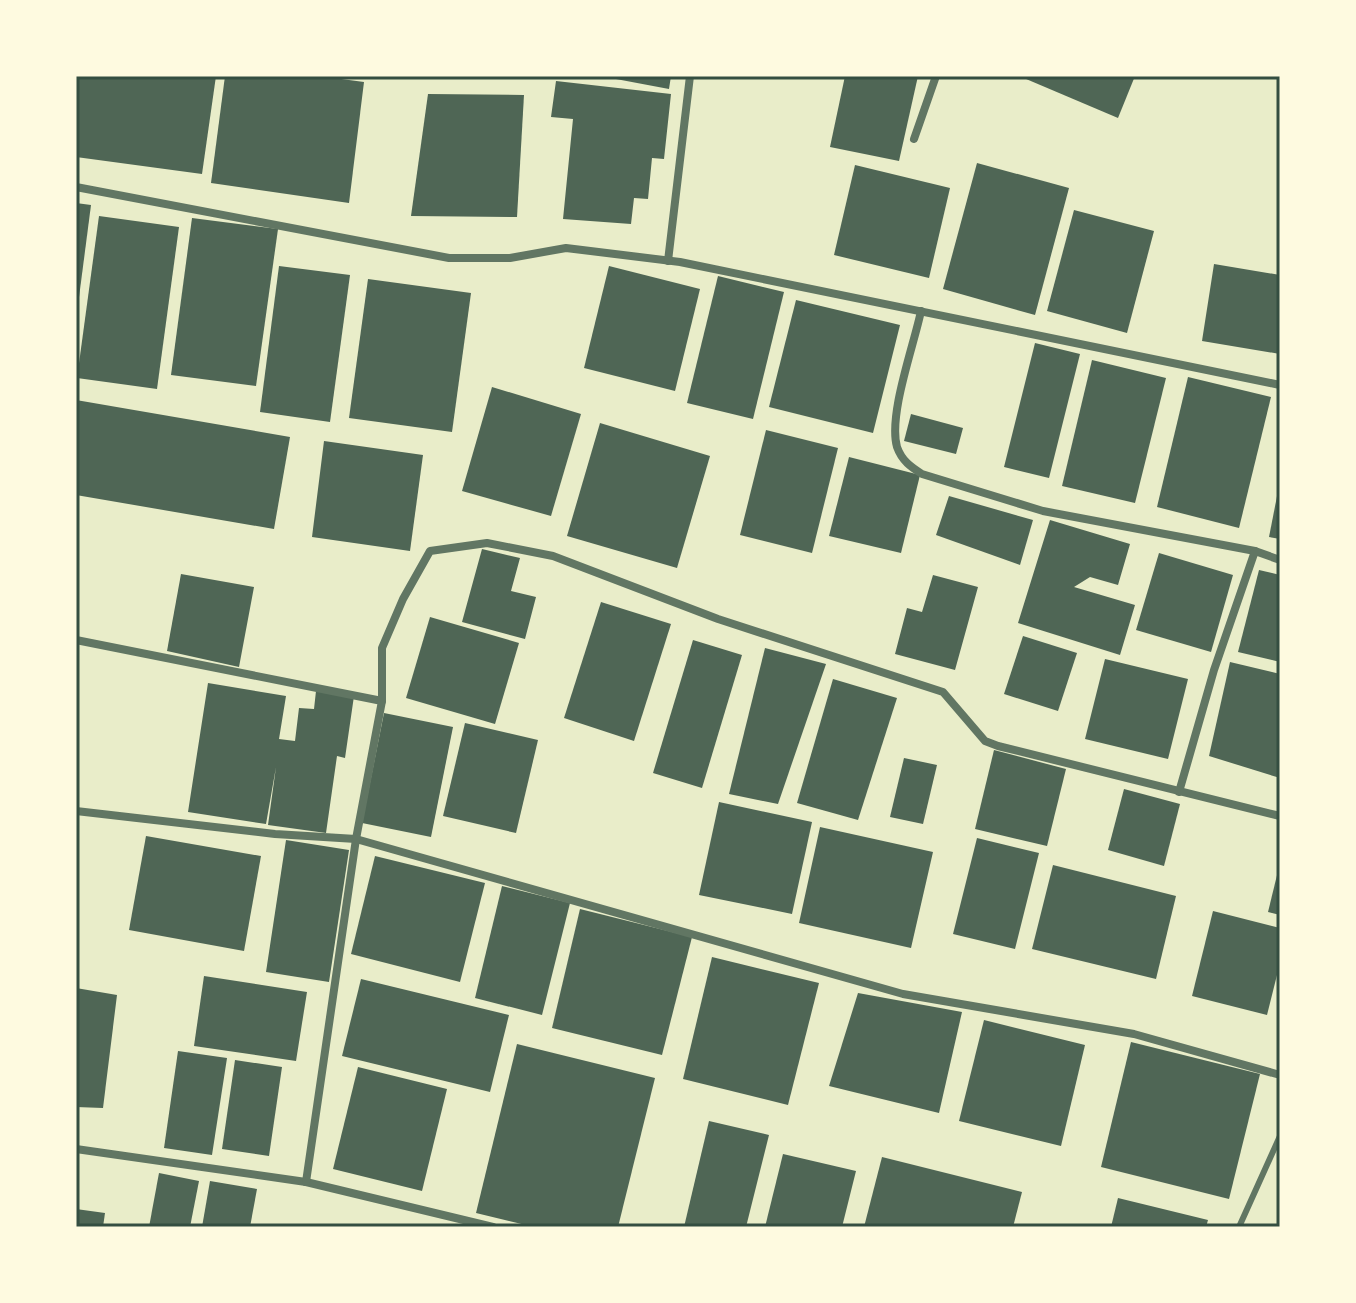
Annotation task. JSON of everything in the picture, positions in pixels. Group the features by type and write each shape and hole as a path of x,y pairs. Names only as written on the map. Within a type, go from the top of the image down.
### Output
{"street":[{"path":"668,261 690,76"},
{"path":"914,139 936,76"},
{"path":"76,187 449,258 510,258 566,248 668,261 1280,385"},
{"path":"921,311 896,419 897,446 905,463 922,474 1043,511 1255,551 1280,560"},
{"path":"306,1182 356,839 382,701 382,648 403,599 430,551 487,543 553,556 718,619 943,692 985,741 998,746 1280,816"},
{"path":"1179,792 1218,657 1255,551"},
{"path":"76,640 382,701"},
{"path":"76,811 275,834 356,839 903,994 1134,1034 1280,1075"},
{"path":"76,1149 306,1182 493,1227"}],"lane":[{"path":"1239,1227 1280,1136"}],"building":[{"path":"76,76 216,76 202,174 76,157"},
{"path":"225,76 319,76 364,82 349,203 211,183"},
{"path":"600,76 671,76 669,89"},
{"path":"845,76 918,76 899,161 830,147"},
{"path":"1019,76 1135,76 1118,118"},
{"path":"556,81 671,94 664,159 652,158 648,199 634,198 631,224 563,219 573,119 551,117"},
{"path":"428,94 524,95 517,217 411,216"},
{"path":"977,163 1069,188 1035,315 943,289"},
{"path":"855,165 950,188 929,278 834,255"},
{"path":"76,203 91,205 78,305 76,305"},
{"path":"1074,210 1154,231 1127,333 1047,311"},
{"path":"99,216 179,227 157,389 77,378"},
{"path":"192,218 278,229 256,386 171,375"},
{"path":"1214,264 1280,275 1280,354 1202,341"},
{"path":"279,266 350,275 330,422 260,412"},
{"path":"609,266 700,289 675,391 584,368"},
{"path":"718,276 784,292 753,419 687,403"},
{"path":"368,279 471,293 452,432 349,418"},
{"path":"796,300 900,325 873,433 769,407"},
{"path":"1035,343 1080,354 1049,478 1004,467"},
{"path":"1092,360 1166,378 1135,503 1062,486"},
{"path":"1188,377 1271,397 1239,528 1157,507"},
{"path":"492,387 581,414 551,516 462,491"},
{"path":"76,400 290,437 274,529 76,495"},
{"path":"911,414 963,428 956,454 904,441"},
{"path":"600,423 710,456 677,568 567,536"},
{"path":"766,430 838,448 812,553 740,535"},
{"path":"324,441 423,455 410,551 312,537"},
{"path":"849,457 920,475 901,553 829,536"},
{"path":"1280,487 1280,539 1269,537"},
{"path":"949,496 1033,520 1020,565 936,535"},
{"path":"1050,520 1130,544 1118,585 1090,577 1074,587 1135,605 1120,655 1018,623"},
{"path":"482,549 520,558 511,591 536,597 525,639 462,622"},
{"path":"1159,553 1233,575 1211,652 1136,630"},
{"path":"1259,570 1280,575 1280,662 1238,652"},
{"path":"181,574 254,587 239,667 167,651"},
{"path":"933,575 978,587 955,670 895,654 907,608 922,612"},
{"path":"601,602 671,624 634,741 564,718"},
{"path":"430,617 519,643 495,724 406,698"},
{"path":"1023,636 1077,653 1058,711 1004,694"},
{"path":"693,640 742,655 702,788 653,773"},
{"path":"765,648 826,664 778,804 729,794"},
{"path":"1105,659 1188,679 1168,759 1085,739"},
{"path":"1230,662 1280,674 1280,778 1209,756"},
{"path":"833,679 897,698 858,820 797,803"},
{"path":"208,683 286,696 279,739 295,741 299,708 314,709 316,691 354,696 345,758 337,756 326,833 268,825 276,767 266,824 188,812"},
{"path":"384,713 453,727 431,837 362,823"},
{"path":"465,723 538,740 516,833 443,816"},
{"path":"994,750 1066,769 1047,846 975,829"},
{"path":"904,758 937,765 923,824 890,817"},
{"path":"1124,789 1180,804 1164,866 1108,850"},
{"path":"719,802 812,822 792,914 699,895"},
{"path":"820,827 933,852 911,948 799,923"},
{"path":"146,836 261,856 244,951 129,930"},
{"path":"977,838 1039,853 1015,949 953,934"},
{"path":"286,840 349,850 329,982 266,972"},
{"path":"375,856 485,883 460,982 351,954"},
{"path":"1053,865 1176,896 1156,979 1032,949"},
{"path":"1280,867 1280,915 1268,912"},
{"path":"502,886 570,903 542,1015 475,998"},
{"path":"580,909 692,937 662,1055 552,1028"},
{"path":"1213,911 1280,928 1280,963 1267,1015 1192,996"},
{"path":"712,957 819,983 788,1105 683,1079"},
{"path":"204,976 307,992 296,1061 194,1046"},
{"path":"361,979 509,1015 490,1092 342,1056"},
{"path":"76,988 117,995 103,1108 76,1107"},
{"path":"858,993 962,1012 939,1113 829,1086"},
{"path":"984,1020 1085,1045 1061,1146 959,1121"},
{"path":"1131,1042 1260,1074 1229,1199 1101,1167"},
{"path":"517,1044 655,1078 618,1227 534,1227 476,1213"},
{"path":"178,1051 227,1058 212,1155 164,1148"},
{"path":"235,1060 282,1067 269,1156 222,1149"},
{"path":"358,1067 447,1089 422,1191 333,1169"},
{"path":"709,1121 769,1135 746,1227 684,1227"},
{"path":"783,1154 856,1171 842,1227 765,1227"},
{"path":"882,1157 1022,1192 1013,1227 864,1227"},
{"path":"159,1173 199,1181 190,1227 149,1227"},
{"path":"210,1181 257,1189 250,1227 202,1227"},
{"path":"1118,1198 1208,1220 1206,1227 1111,1227"},
{"path":"76,1209 105,1213 103,1227 76,1227"}]}
